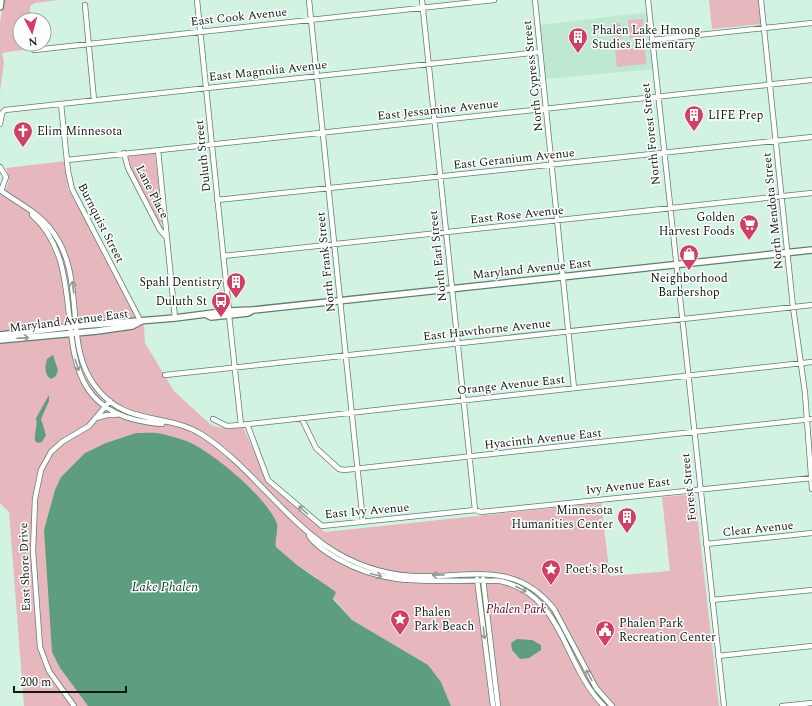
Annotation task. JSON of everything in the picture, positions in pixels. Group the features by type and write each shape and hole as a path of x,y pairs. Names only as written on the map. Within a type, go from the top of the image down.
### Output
{"main road":[{"path":"0,7 1,0"},
{"name":"Maryland Avenue East","path":"0,335 70,326 140,322 229,313 812,250"},
{"name":"Maryland Avenue East","path":"0,340 71,334 132,326 140,322"}],"street":[{"name":"Duluth Street","path":"197,0 241,425"},
{"name":"North Frank Street","path":"309,0 363,522"},
{"name":"North Earl Street","path":"422,0 439,177 470,457 473,510"},
{"name":"East Cook Avenue","path":"52,48 494,0"},
{"name":"North Cypress Street","path":"535,0 574,388"},
{"name":"North Forest Street","path":"648,0 675,265"},
{"name":"North Mendota Street","path":"761,0 799,364 805,393 812,489"},
{"path":"85,4 94,100"},
{"path":"652,40 812,23"},
{"name":"East Magnolia Avenue","path":"0,124 1,115 4,110 540,52"},
{"name":"East Jessamine Avenue","path":"67,160 812,80"},
{"name":"Burnquist Street","path":"61,104 67,160 72,189 140,322"},
{"name":"East Geranium Avenue","path":"217,200 812,136"},
{"name":"Lane Place","path":"158,150 175,318"},
{"name":"Lane Place","path":"124,153 131,175 160,230 167,238"},
{"path":"0,167 6,180 1,191 48,225 62,247 71,274 80,353 86,370 96,387 110,401 131,413 174,424 199,433 218,445 309,534 348,559 366,567 390,573 412,576 483,574 518,580 528,585 546,599 554,608 596,688 612,706"},
{"name":"East Rose Avenue","path":"223,256 669,210 812,193"},
{"path":"21,205 43,226 60,255 65,278 74,356 81,376 92,393 106,407 118,415"},
{"name":"Forest Street","path":"675,265 724,706"},
{"name":"East Hawthorne Avenue","path":"165,375 812,305"},
{"name":"Orange Avenue East","path":"213,419 227,426 241,425 352,414 463,400 812,362"},
{"name":"East Shore Drive","path":"74,706 49,671 41,653 33,558 33,523 39,477 47,457 62,442 84,429 96,418 110,401"},
{"path":"96,418 108,415 118,415 138,421 174,424"},
{"name":"Hyacinth Avenue East","path":"302,419 312,443 333,464 339,469 344,470 812,419"},
{"name":"East Ivy Avenue","path":"247,424 268,480 322,526 473,510"},
{"name":"Ivy Avenue East","path":"473,510 481,512 811,478"},
{"path":"309,534 313,541 327,553 354,568 375,575 410,581 483,580 509,583 528,592 548,611 590,690 604,706"},
{"name":"Clear Avenue","path":"706,544 812,534"},
{"path":"477,574 493,706"},
{"path":"483,574 498,706"},
{"path":"712,600 812,590"},
{"path":"718,656 812,646"},
{"path":"782,706 812,703"}],"shaded area":[{"path":"649,12 655,69 545,79 540,25"}],"green space":[{"path":"4,0 58,0 35,3 30,6 30,12 12,12 12,51 2,53 4,62 0,92 0,22"},
{"path":"709,0 761,0 763,24 712,29"},
{"path":"643,19 645,37 629,38 628,20"},
{"path":"620,23 622,39 612,40 611,24"},
{"path":"645,47 646,64 617,67 615,50"},
{"path":"155,153 163,222 160,224 130,166 128,156"},
{"name":"Phalen Park","path":"66,161 68,189 144,325 145,343 174,391 211,425 222,428 243,427 270,485 325,532 601,503 610,576 670,571 662,497 695,494 719,706 451,706 441,682 427,665 352,620 316,577 297,565 276,547 274,538 278,530 276,521 247,486 162,434 136,433 73,466 61,477 44,530 60,668 88,706 24,706 9,512 0,503 0,190 6,189 9,180 6,168"}],"water":[{"path":"53,355 58,370 56,376 51,379 46,373 46,368 47,359"},
{"path":"49,395 49,401 41,419 46,435 42,442 38,443 35,441 37,424 36,418"},
{"name":"Lake Phalen","path":"136,433 160,433 191,443 217,459 240,478 261,500 276,521 276,547 297,565 336,592 333,599 352,620 428,665 441,682 451,706 88,706 60,668 52,652 44,530 55,490 61,477 85,453 106,443"},
{"path":"517,639 532,640 541,645 541,650 529,658 520,659 512,650 511,643"}],"place":[{"name":"Phalen Lake Hmong Studies Elementary","path":"578,54"},
{"name":"LIFE Prep","path":"694,132"},
{"name":"Elim Minnesota","path":"23,148"},
{"name":"Golden Harvest Foods","path":"749,241"},
{"name":"Neighborhood Barbershop","path":"689,271"},
{"name":"Spahl Dentistry","path":"236,299"},
{"name":"Duluth St","path":"221,318"},
{"name":"Minnesota Humanities Center","path":"627,534"},
{"name":"Poet's Post","path":"551,586"},
{"name":"Phalen Park Beach","path":"400,636"},
{"name":"Phalen Park Recreation Center","path":"605,647"}]}
